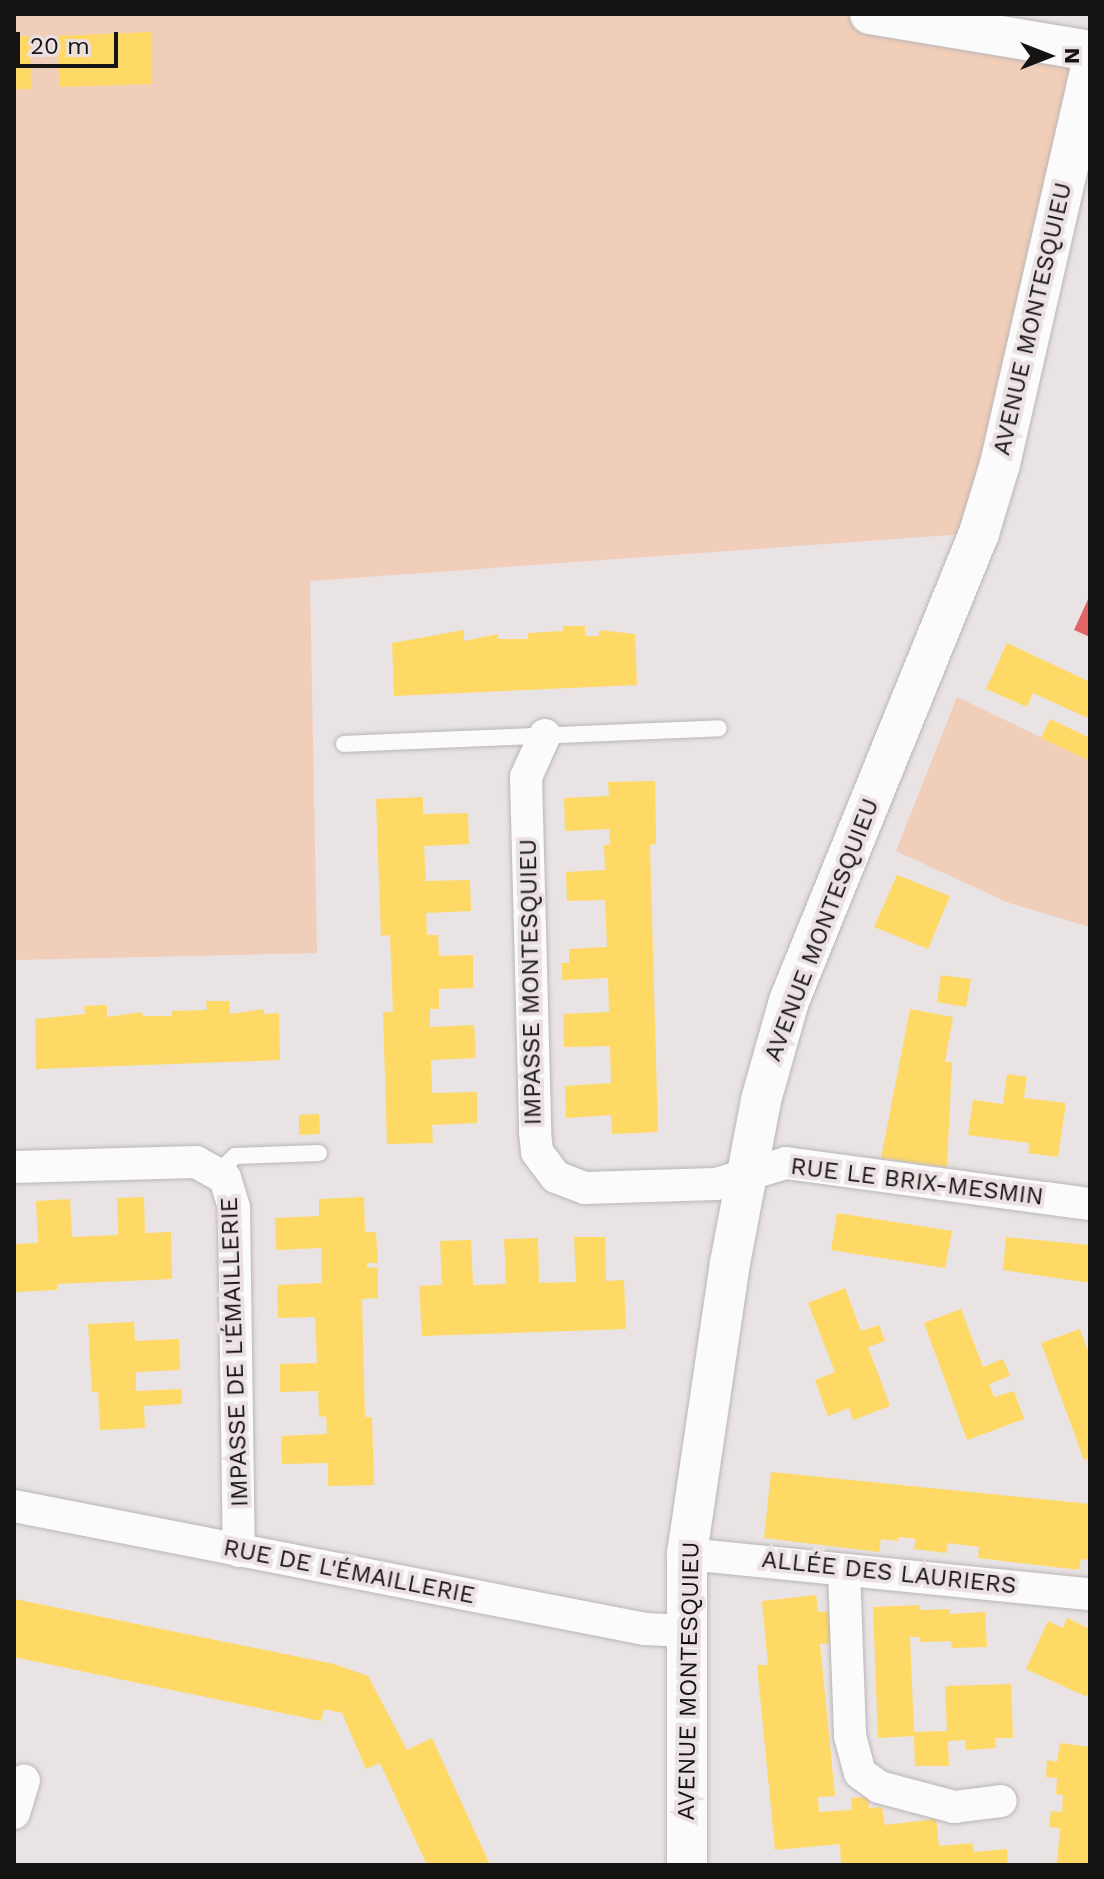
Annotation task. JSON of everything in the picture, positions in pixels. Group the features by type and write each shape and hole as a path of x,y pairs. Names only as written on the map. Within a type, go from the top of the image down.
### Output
{"street":[{"path":"870,14 1090,51"},
{"name":"AVENUE MONTESQUIEU","path":"687,1865 687,1554 745,1176 773,1048 789,1001 983,522 1003,454 1090,70"},
{"name":"IMPASSE MONTESQUIEU","path":"545,735 526,777 537,1152 556,1177 585,1188 716,1184 745,1176"},
{"name":"IMPASSE DE L'ÉMAILLERIE","path":"14,1167 196,1162 218,1172 230,1187 234,1208 239,1551"},
{"name":"RUE LE BRIX-MESMIN","path":"745,1176 786,1163 1090,1204"},
{"name":"RUE DE L'ÉMAILLERIE","path":"14,1506 660,1631 685,1631"},
{"name":"ALLÉE DES LAURIERS","path":"687,1554 1090,1594"},
{"path":"844,1570 850,1736 860,1773 879,1787 954,1807 1001,1801"},
{"path":"14,1813 24,1781"}],"lane":[{"path":"344,744 719,728"},
{"path":"218,1172 235,1156 319,1153"}],"shaded area":[{"path":"14,14 870,14 1090,51 979,533 310,581 317,953 14,960"},
{"path":"957,697 1090,761 1090,927 1009,903 896,851"}],"building: Logements":[{"path":"151,32 152,84 59,87 58,36"},
{"path":"30,36 31,89 14,89 14,37"},
{"path":"563,626 585,626 585,636 599,636 599,630 635,634 637,685 394,696 392,643 464,630 464,641 498,634 498,639 528,639 528,633 563,631"},
{"path":"1007,643 1090,682 1090,719 1033,693 1027,707 986,689"},
{"path":"1050,719 1090,738 1090,761 1041,738"},
{"path":"655,781 656,844 650,845 658,1132 612,1134 611,1115 566,1118 565,1086 611,1083 610,1046 564,1047 563,1014 609,1012 608,978 562,980 562,963 569,963 569,949 607,947 605,900 567,901 566,872 605,870 604,845 610,845 609,829 565,831 564,798 609,796 608,782"},
{"path":"423,797 423,814 468,813 469,844 424,846 426,881 470,880 471,911 426,913 427,935 438,935 439,956 473,955 473,988 439,989 439,1009 430,1009 430,1027 474,1025 476,1058 431,1060 432,1093 477,1092 477,1123 432,1125 433,1143 387,1144 383,1012 393,1012 390,935 381,936 376,799"},
{"path":"897,875 950,896 928,949 874,927"},
{"path":"941,975 971,979 966,1007 937,1002"},
{"path":"206,1001 229,1001 230,1014 264,1009 264,1014 279,1013 280,1060 36,1069 35,1019 85,1014 84,1006 107,1005 107,1017 142,1012 143,1016 172,1016 172,1011 207,1010"},
{"path":"910,1009 953,1017 945,1062 952,1062 947,1167 881,1158"},
{"path":"1007,1074 1027,1077 1024,1098 1066,1103 1058,1157 1028,1153 1030,1143 968,1135 973,1100 1003,1104"},
{"path":"319,1114 320,1134 299,1135 299,1115"},
{"path":"144,1197 145,1233 171,1232 172,1279 57,1284 57,1290 14,1292 14,1244 38,1243 36,1201 70,1199 72,1237 118,1235 117,1198"},
{"path":"364,1197 365,1232 376,1232 378,1263 367,1263 367,1268 378,1267 378,1298 362,1299 365,1417 372,1417 374,1485 328,1486 328,1463 282,1464 281,1436 327,1434 326,1416 319,1417 318,1391 280,1392 280,1364 317,1363 315,1317 278,1318 277,1285 322,1283 321,1248 276,1250 275,1218 319,1216 319,1199"},
{"path":"837,1213 952,1231 945,1268 831,1250"},
{"path":"574,1237 605,1237 606,1281 624,1280 626,1329 422,1336 419,1286 442,1285 440,1241 471,1240 473,1285 506,1284 504,1239 538,1238 539,1283 576,1282"},
{"path":"1006,1237 1090,1245 1090,1283 1003,1270"},
{"path":"845,1288 861,1331 879,1325 885,1341 868,1347 890,1406 853,1420 849,1408 828,1416 815,1380 835,1372 808,1303"},
{"path":"961,1309 983,1367 1003,1359 1010,1376 989,1384 994,1397 1014,1391 1024,1419 967,1440 924,1323"},
{"path":"134,1322 135,1341 179,1339 180,1370 136,1372 136,1391 181,1389 182,1404 144,1406 145,1428 100,1430 98,1391 92,1392 88,1324"},
{"path":"1080,1329 1090,1357 1090,1458 1084,1460 1041,1343"},
{"path":"771,1472 1090,1504 1090,1560 1081,1559 1079,1570 978,1558 979,1547 948,1543 946,1553 914,1549 916,1539 899,1537 898,1541 881,1539 879,1552 764,1538"},
{"path":"816,1595 818,1612 828,1611 831,1643 820,1644 835,1796 818,1797 819,1812 852,1810 851,1798 868,1797 869,1808 882,1807 885,1825 936,1819 939,1846 972,1843 974,1852 1007,1849 1008,1865 841,1865 840,1844 775,1850 757,1665 768,1665 762,1601"},
{"path":"14,1599 334,1664 368,1676 407,1750 432,1738 490,1865 427,1865 380,1763 366,1769 342,1713 324,1709 321,1721 14,1657"},
{"path":"920,1605 920,1610 950,1609 950,1614 985,1612 987,1647 952,1648 951,1641 920,1642 920,1637 910,1637 914,1732 947,1731 945,1686 1011,1684 1013,1738 995,1738 996,1748 966,1750 965,1740 948,1741 949,1766 915,1766 914,1736 878,1738 873,1607"},
{"path":"1067,1618 1090,1629 1090,1694 1085,1696 1026,1669 1048,1621 1063,1628"},
{"path":"1060,1743 1090,1747 1090,1865 1045,1865 1057,1862 1060,1828 1049,1827 1051,1811 1062,1812 1063,1795 1056,1794 1057,1778 1046,1777 1047,1760 1057,1762"}],"building: Commerces":[{"path":"1090,595 1090,637 1074,630"}]}
